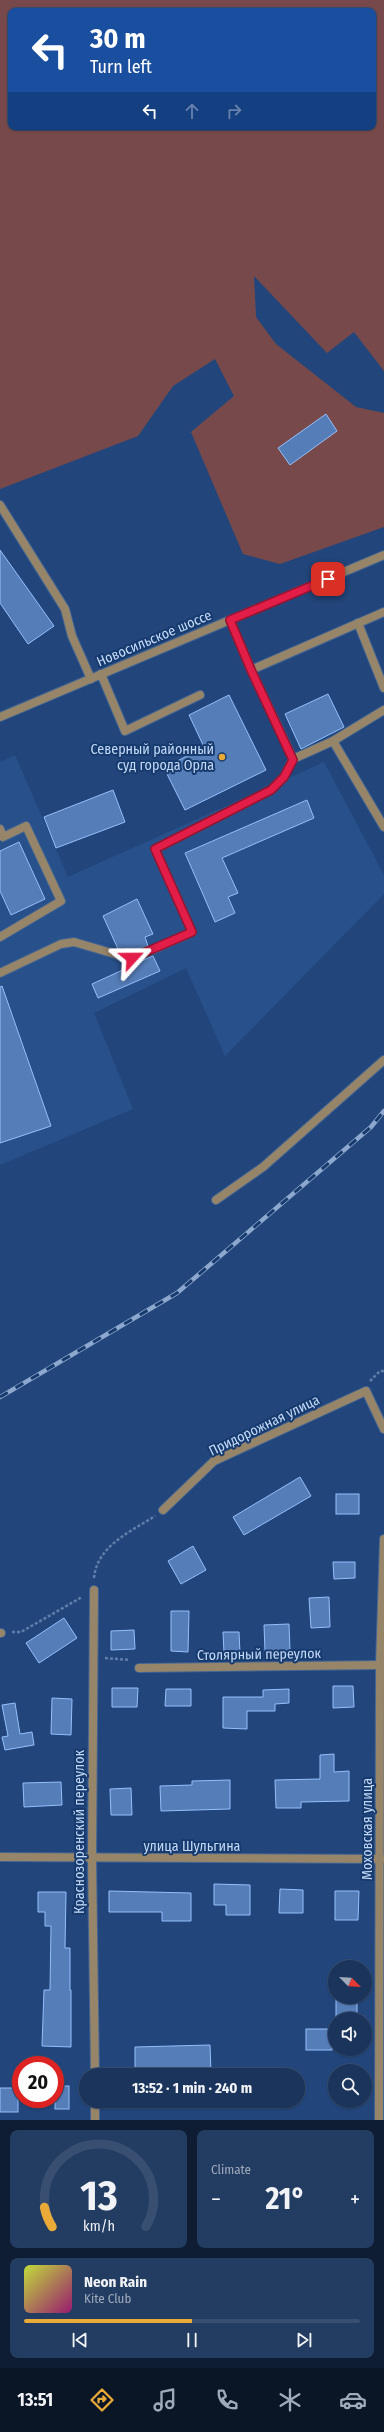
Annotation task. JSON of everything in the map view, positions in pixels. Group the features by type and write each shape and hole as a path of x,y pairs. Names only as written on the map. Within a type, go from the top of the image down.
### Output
{"street":[{"path":"0,505 65,609 72,636 91,679"},
{"name":"Новосильское шоссе","path":"0,717 384,555"},
{"path":"251,670 384,612"},
{"path":"230,620 251,670 293,760"},
{"path":"358,624 384,688"},
{"path":"101,674 125,731 200,695"},
{"path":"0,973 61,944 74,942 132,958 192,932 155,849 271,790 284,777 293,760 333,741 384,710"},
{"path":"333,741 384,827"},
{"path":"0,829 4,837 26,826 61,902 0,937"},
{"path":"216,1200 263,1167 384,1060"},
{"path":"366,1391 384,1430"},
{"name":"Придорожная улица","path":"163,1510 214,1461 366,1391"},
{"name":"Моховская улица","path":"379,2120 382,1859 380,1665 384,1539"},
{"name":"Краснозоренский переулок","path":"94,1590 92,1655 92,1859 95,2068"},
{"name":"Столярный переулок","path":"139,1668 380,1665"},
{"name":"улица Шульгина","path":"0,1857 92,1859 382,1859"},
{"path":"95,2108 95,2120"}],"path":[{"path":"366,1391 371,1378 380,1371 384,1372"},
{"path":"0,1633 21,1632 94,1590 95,1568 105,1550 163,1510"},
{"path":"92,1655 104,1658 127,1659 139,1668"}],"shaded area":[{"path":"0,0 384,0 384,371 354,332 327,353 254,276 256,317 276,344 356,407 384,413 384,527 280,564 243,554 191,432 234,396 215,359 173,386 138,436 0,489"},
{"path":"15,755 68,877 324,762 384,875 384,894 225,1056 186,968 94,1013 133,1109 0,1165 0,762"}],"building":[{"path":"326,414 337,431 290,465 278,448"},
{"path":"0,550 54,626 28,644 0,603"},
{"path":"328,694 344,727 301,749 285,714"},
{"name":"Северный районный суд города Орла","path":"229,695 266,770 185,810 164,768 204,747 189,715"},
{"path":"113,790 125,822 56,848 44,817"},
{"path":"307,800 314,818 222,858 238,893 228,897 235,913 215,922 185,853"},
{"path":"19,842 45,899 11,915 0,891 0,851"},
{"path":"137,899 153,934 145,937 148,946 132,953 118,949 103,916"},
{"path":"153,956 160,971 98,998 92,984 127,968 124,963 134,964"},
{"path":"2,986 51,1126 0,1143 0,987"},
{"path":"300,1477 311,1496 244,1535 233,1517"},
{"path":"336,1494 359,1494 359,1514 336,1514"},
{"path":"193,1546 206,1570 181,1584 168,1561"},
{"path":"333,1562 355,1562 355,1578 334,1579"},
{"path":"329,1597 330,1627 311,1628 309,1598"},
{"path":"171,1611 189,1611 188,1652 171,1651"},
{"path":"64,1618 77,1638 39,1663 26,1643"},
{"path":"289,1624 290,1651 265,1651 264,1625"},
{"path":"134,1630 135,1649 111,1650 111,1631"},
{"path":"223,1632 239,1632 240,1653 224,1653"},
{"path":"333,1686 353,1686 354,1707 333,1708"},
{"path":"112,1688 138,1688 137,1707 112,1707"},
{"path":"166,1689 191,1689 191,1706 165,1706"},
{"path":"289,1689 289,1703 275,1704 275,1711 247,1711 247,1729 223,1728 223,1697 263,1697 263,1690"},
{"path":"52,1698 72,1699 71,1735 51,1734"},
{"path":"15,1703 20,1734 32,1732 34,1745 5,1750 2,1737 8,1736 2,1705"},
{"path":"334,1754 334,1772 349,1771 349,1801 301,1802 301,1808 276,1808 275,1780 320,1779 320,1755"},
{"path":"230,1780 230,1809 161,1811 160,1786 192,1785 192,1781"},
{"path":"61,1782 62,1805 24,1807 23,1783"},
{"path":"131,1788 132,1815 111,1815 110,1789"},
{"path":"214,1884 250,1885 250,1915 226,1915 226,1905 214,1905"},
{"path":"280,1889 303,1890 303,1913 279,1913"},
{"path":"109,1891 191,1893 191,1921 162,1921 162,1912 109,1912"},
{"path":"335,1891 359,1891 358,1920 335,1920"},
{"path":"38,1892 66,1892 65,1948 70,1948 71,2047 42,2046 44,1990 50,1990 51,1926 45,1926 45,1912 38,1912"},
{"path":"336,2004 357,2004 357,2012 336,2012"},
{"path":"306,2029 328,2029 328,2050 306,2050"},
{"path":"210,2045 211,2068 135,2068 135,2047"},
{"path":"64,2086 69,2086 69,2109 55,2109 64,2108"},
{"path":"0,2088 12,2088 12,2108 18,2108 18,2112 0,2112"}],"railway":[{"path":"0,1397 177,1293 371,1127 384,1111"}],"place":[{"name":"Северный районный суд города Орла","path":"222,757"}],"route":[{"path":"132,958 192,932 155,849 271,790 284,777 293,760 251,670 230,620 328,579"}]}
